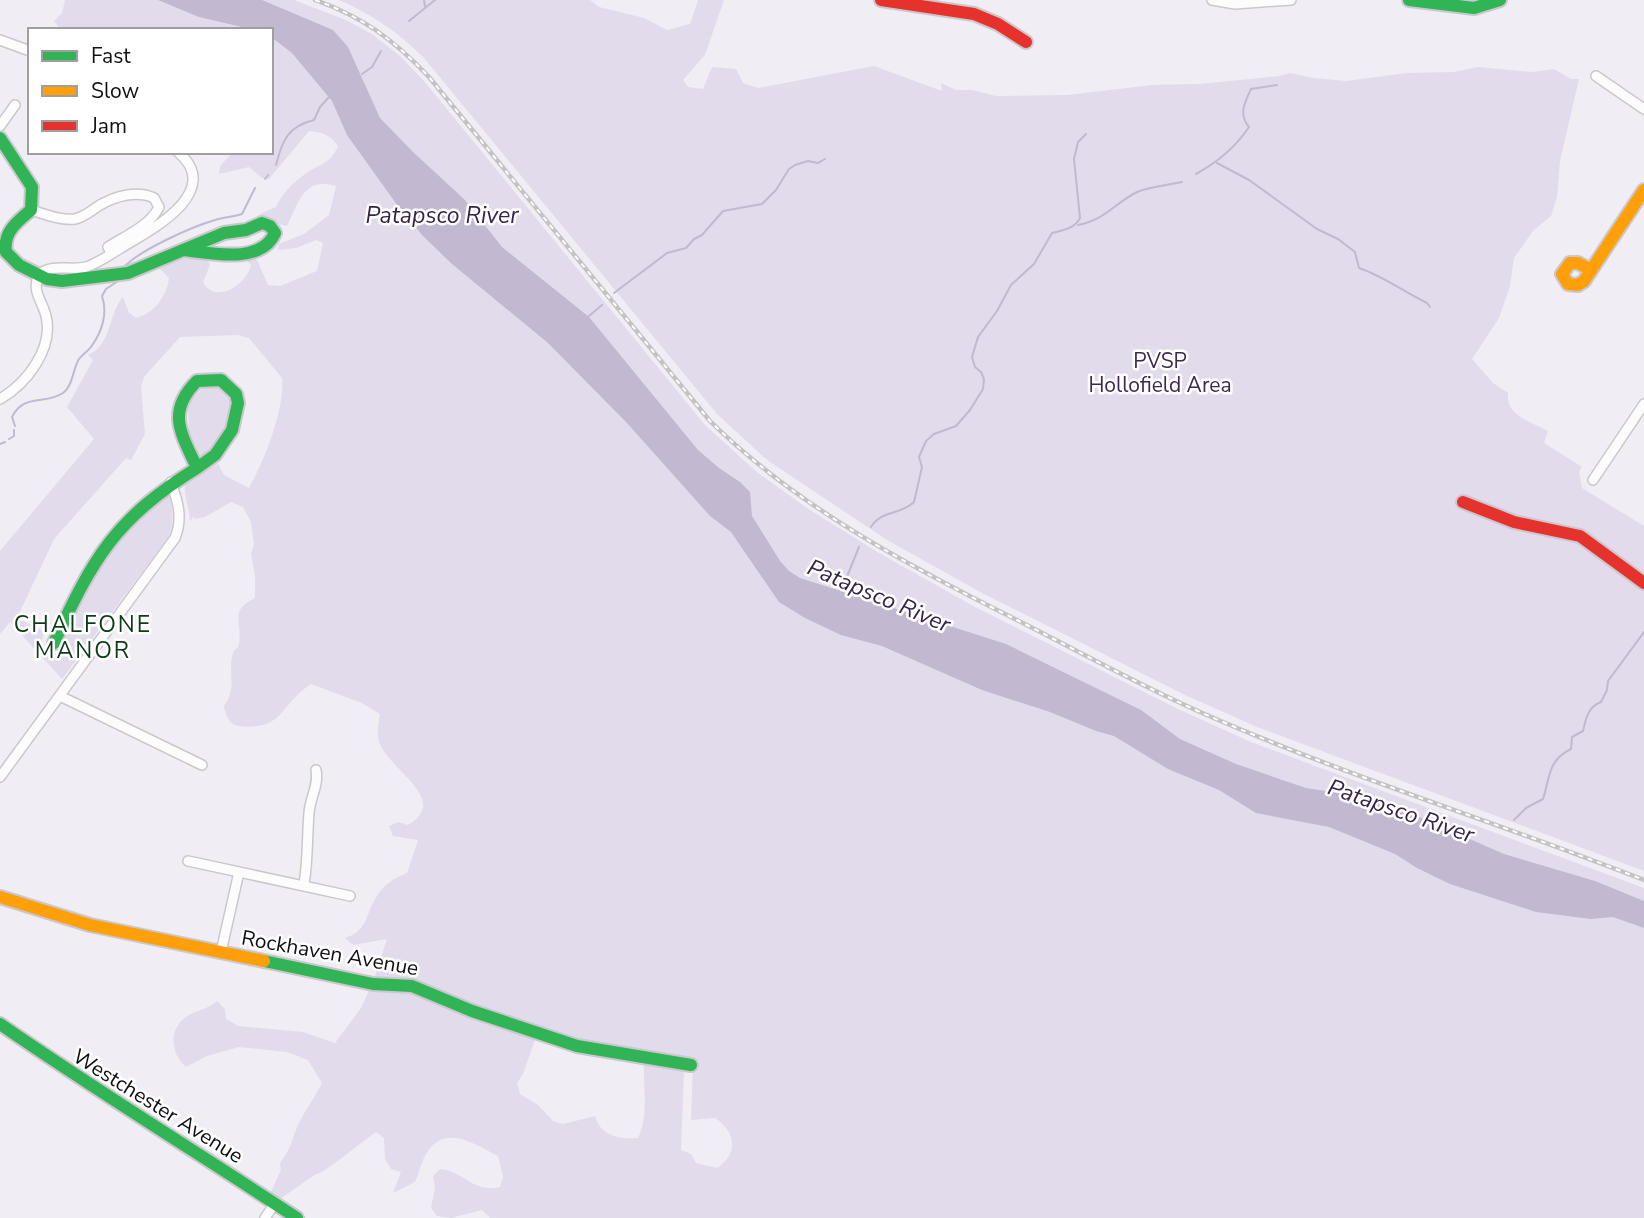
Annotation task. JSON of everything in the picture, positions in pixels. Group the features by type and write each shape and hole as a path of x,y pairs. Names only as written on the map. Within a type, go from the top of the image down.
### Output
{"street":[{"path":"881,0 974,14 998,24 1026,42"},
{"path":"1212,0 1236,4 1291,0"},
{"path":"1409,0 1474,8 1500,0"},
{"path":"0,40 28,50"},
{"path":"1596,76 1644,109"},
{"path":"0,126 15,105"},
{"path":"0,138 33,187 31,210 7,233 4,246 14,262 62,282 128,274 183,250 224,233 246,230 262,223 270,226 275,233 268,247 253,253 183,250"},
{"path":"39,274 52,267 86,267 173,215 187,200 192,175 180,154"},
{"path":"1591,270 1575,261 1566,264 1563,279 1567,284 1578,285 1591,270 1644,190"},
{"path":"31,210 71,219 121,197 140,193 154,198 158,202 156,212 141,227 108,247 111,253"},
{"path":"0,399 26,378 33,369 43,344 46,318 36,290 39,274"},
{"path":"54,643 84,578 100,551 130,515 172,482 197,468 215,455 232,430 238,403 236,394 221,380 197,381 181,399 181,433 197,468"},
{"path":"1593,480 1644,404"},
{"path":"0,777 175,538 180,512 172,482"},
{"path":"1463,502 1514,522 1580,536 1644,583"},
{"path":"60,696 202,765"},
{"path":"304,885 309,857 309,810 317,785 316,770"},
{"path":"188,861 350,896"},
{"path":"220,952 239,872"},
{"name":"Rockhaven Avenue","path":"0,897 90,925 373,984 412,986 554,1040 691,1065"},
{"name":"Westchester Avenue","path":"0,1024 81,1080 297,1218"},
{"path":"265,1218 275,1203"}],"green space":[{"path":"65,0 294,0 346,20 372,34 400,56 424,81 705,425 758,473 807,508 879,553 975,607 1178,709 1251,742 1644,888 1644,1218 490,1218 482,1210 451,1218 437,1216 431,1208 435,1187 433,1176 440,1169 482,1187 500,1187 503,1177 498,1156 462,1139 444,1139 436,1143 426,1155 415,1182 393,1193 401,1172 391,1169 385,1159 384,1138 376,1132 280,1199 271,1192 281,1170 280,1163 322,1083 308,1060 287,1052 239,1047 207,1056 186,1067 176,1054 175,1032 183,1019 217,1001 225,1009 226,1019 238,1026 303,1032 335,1043 361,1008 387,939 353,945 345,938 363,926 383,888 407,873 418,840 393,836 389,826 398,822 408,825 420,815 423,804 420,793 382,748 378,737 380,714 362,703 311,684 280,715 265,724 235,725 226,713 224,706 231,686 231,660 239,644 239,612 255,598 251,522 243,507 231,502 205,517 194,519 194,516 190,521 185,483 218,464 224,475 249,488 267,450 277,420 282,378 249,338 237,335 180,337 144,377 141,387 145,434 131,460 126,458 54,539 17,618 45,632 39,646 61,656 67,643 64,636 105,559 131,527 165,496 170,497 171,502 171,531 62,679 10,622 0,634 0,551 94,439 67,407 93,360 88,355 96,350 106,337 123,297 129,313 136,318 148,313 162,298 168,285 169,278 160,269 182,259 208,260 210,265 203,282 208,289 215,292 230,290 237,285 244,279 251,265 247,261 230,259 250,256 257,260 268,285 280,286 317,271 323,243 316,240 296,248 278,250 279,244 304,234 329,215 336,186 325,184 309,188 303,194 287,226 270,218 251,221 276,207 292,185 328,160 338,146 326,135 309,131 269,179 262,178 249,167 219,174 220,166 231,154 273,154 273,28 59,28 53,22 62,13","holes":["524,1028 616,1049 693,1061 691,1120 715,1118 731,1136 732,1149 729,1156 717,1168 696,1163 691,1154 681,1150 684,1071 644,1061 644,1110 638,1138 611,1135 601,1128 595,1116 563,1124 553,1121 538,1105 520,1094 517,1083 535,1040 521,1035"]},
{"name":"PVSP Hollofield Area","path":"339,0 590,0 599,7 644,18 667,30 690,24 698,0 724,0 705,55 683,80 688,87 703,89 712,67 736,69 743,83 758,88 874,66 942,91 941,83 956,90 972,90 996,96 1068,95 1290,73 1346,81 1407,73 1454,72 1478,67 1532,72 1554,69 1571,79 1579,79 1560,161 1557,197 1551,216 1533,231 1514,258 1510,286 1499,318 1472,359 1493,383 1508,393 1508,401 1515,412 1548,431 1544,443 1582,467 1579,472 1582,488 1644,526 1644,871 1257,727 1185,695 982,593 887,540 767,460 717,414 424,58 384,25"},
{"path":"222,386 232,401 225,434 207,456 200,455 189,432 188,405 202,388"}],"water":[{"name":"Patapsco River","path":"158,0 262,0 333,30 348,47 380,118 464,199 502,247 589,317 698,450 750,492 752,516 780,561 800,578 1006,644 1141,710 1180,739 1236,764 1306,788 1370,798 1504,854 1595,881 1644,901 1644,928 1613,917 1591,919 1536,912 1450,884 1395,854 1329,827 1256,813 1219,790 1168,769 1114,736 982,690 882,646 841,635 779,602 731,532 710,516 627,423 548,343 452,264 422,235 347,135 332,101 292,53 273,39 273,28 246,28 199,17"}],"waterway":[{"path":"424,0 425,6"},
{"path":"409,21 435,0"},
{"path":"362,74 372,67 381,51"},
{"path":"1196,174 1226,154 1249,127 1243,113 1251,89 1277,85"},
{"path":"276,165 288,136 298,126 314,120 329,97"},
{"path":"871,527 880,518 914,502 922,467 919,457 926,441 934,434 956,426 983,389 984,379 975,367 972,357 978,337 997,311 1011,285 1034,264 1052,233 1065,230 1078,222 1080,218 1074,159 1078,142 1086,134"},
{"path":"614,293 667,253 686,248 702,235 723,211 762,204 795,165 808,161 818,163 825,159"},
{"path":"1217,163 1249,180 1317,229 1338,239 1355,252 1359,268 1430,307"},
{"path":"265,179 268,175"},
{"path":"1078,225 1103,215 1137,192 1182,182"},
{"path":"124,267 142,253 180,233 215,220 242,214 255,188"},
{"path":"15,426 12,417 22,405 56,396 66,390 79,359 91,347 101,329 104,316 102,296 106,289 118,281"},
{"path":"589,316 602,305"},
{"path":"9,439 14,436 14,430"},
{"path":"0,444 5,442"},
{"path":"837,593 859,547"},
{"path":"1514,820 1526,808 1543,799 1554,764 1563,753 1571,749 1572,737 1583,731 1590,710 1601,702 1608,681 1644,632"}],"railway":[{"path":"315,0 348,14 377,31 429,77 710,421 743,452 816,507 854,532 934,577 1197,710 1327,764 1644,880"}],"traffic: fast":[{"path":"1409,0 1474,8 1500,0"},
{"path":"0,138 32,187 31,210 12,228 7,239 6,252 19,265 47,279 62,281 128,273 224,233 246,230 262,223 270,226 275,233 259,250 247,253 234,255 207,253 194,251 183,250"},
{"path":"54,643 81,587 109,543 146,505 197,468 182,433 179,413 187,392 197,381 221,380 236,394 238,403 232,430 215,455 197,468"},
{"path":"264,961 373,984 412,986 472,1011 577,1046 691,1065"},
{"path":"0,1024 297,1218"}],"traffic: slow":[{"path":"1591,270 1578,263 1570,263 1562,274 1568,284 1578,285 1584,281 1644,190"},
{"path":"0,897 90,925 264,961"}],"traffic: jam":[{"path":"881,0 974,14 998,24 1026,42"},
{"path":"1463,502 1514,522 1580,536 1644,583"}],"district":[{"name":"CHALFONE MANOR","path":"83,637"}]}
